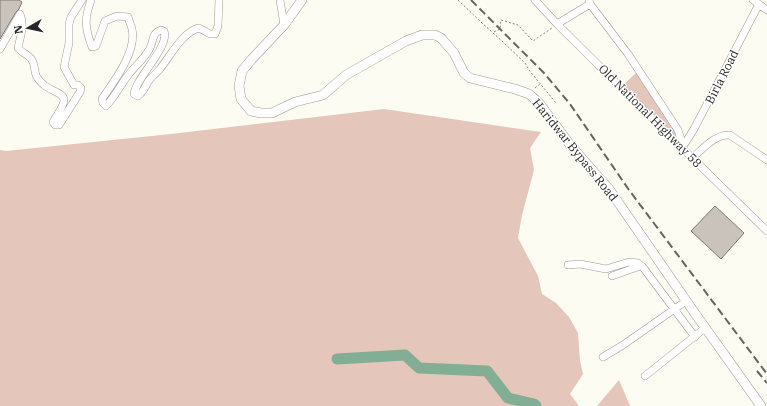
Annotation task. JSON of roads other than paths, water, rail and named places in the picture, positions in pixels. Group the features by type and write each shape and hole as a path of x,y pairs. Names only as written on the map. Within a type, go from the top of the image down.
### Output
{"main road":[{"name":"Haridwar Bypass Road","path":"302,0 284,24 242,71 239,86 241,99 251,111 272,113 295,102 323,95 346,75 406,41 422,35 435,34 448,45 454,53 464,73 470,78 529,94 539,103 571,146 609,189 760,406"}],"street":[{"path":"0,49 20,14 22,18 22,28 18,48 32,60 35,66 36,76 45,86 64,98 64,103 54,122 55,125 59,125 81,88 78,85 74,85 64,67 68,43 69,24 71,17 82,0"},
{"path":"91,0 87,11 86,20 87,33 92,47 96,46 105,21 117,16 128,17 133,30 131,49 121,72 102,99 106,106 128,74 147,54 154,35 158,31 164,31 164,41 135,89 134,94 138,96 141,94 150,79 160,69 187,34 193,29 199,28 210,34 215,34 218,26 219,0"},
{"path":"280,0 284,24"},
{"name":"Old National Highway 58","path":"535,0 557,24 767,231"},
{"path":"557,24 590,2 628,54 678,130 682,147"},
{"path":"756,2 767,10"},
{"name":"Birla Road","path":"682,147 694,129 756,2"},
{"path":"692,158 711,142 724,135 730,135 767,160"},
{"path":"568,265 580,264 606,269 629,262 638,263 695,337"},
{"path":"612,276 641,266"},
{"path":"603,357 623,345 686,300"},
{"path":"645,376 705,328"}],"waterway":[{"path":"337,359 405,355 419,368 487,371 508,398 534,404 536,406"}],"railway":[{"path":"471,0 544,73 570,104 629,190 767,374"},
{"path":"757,371 767,383"}]}
